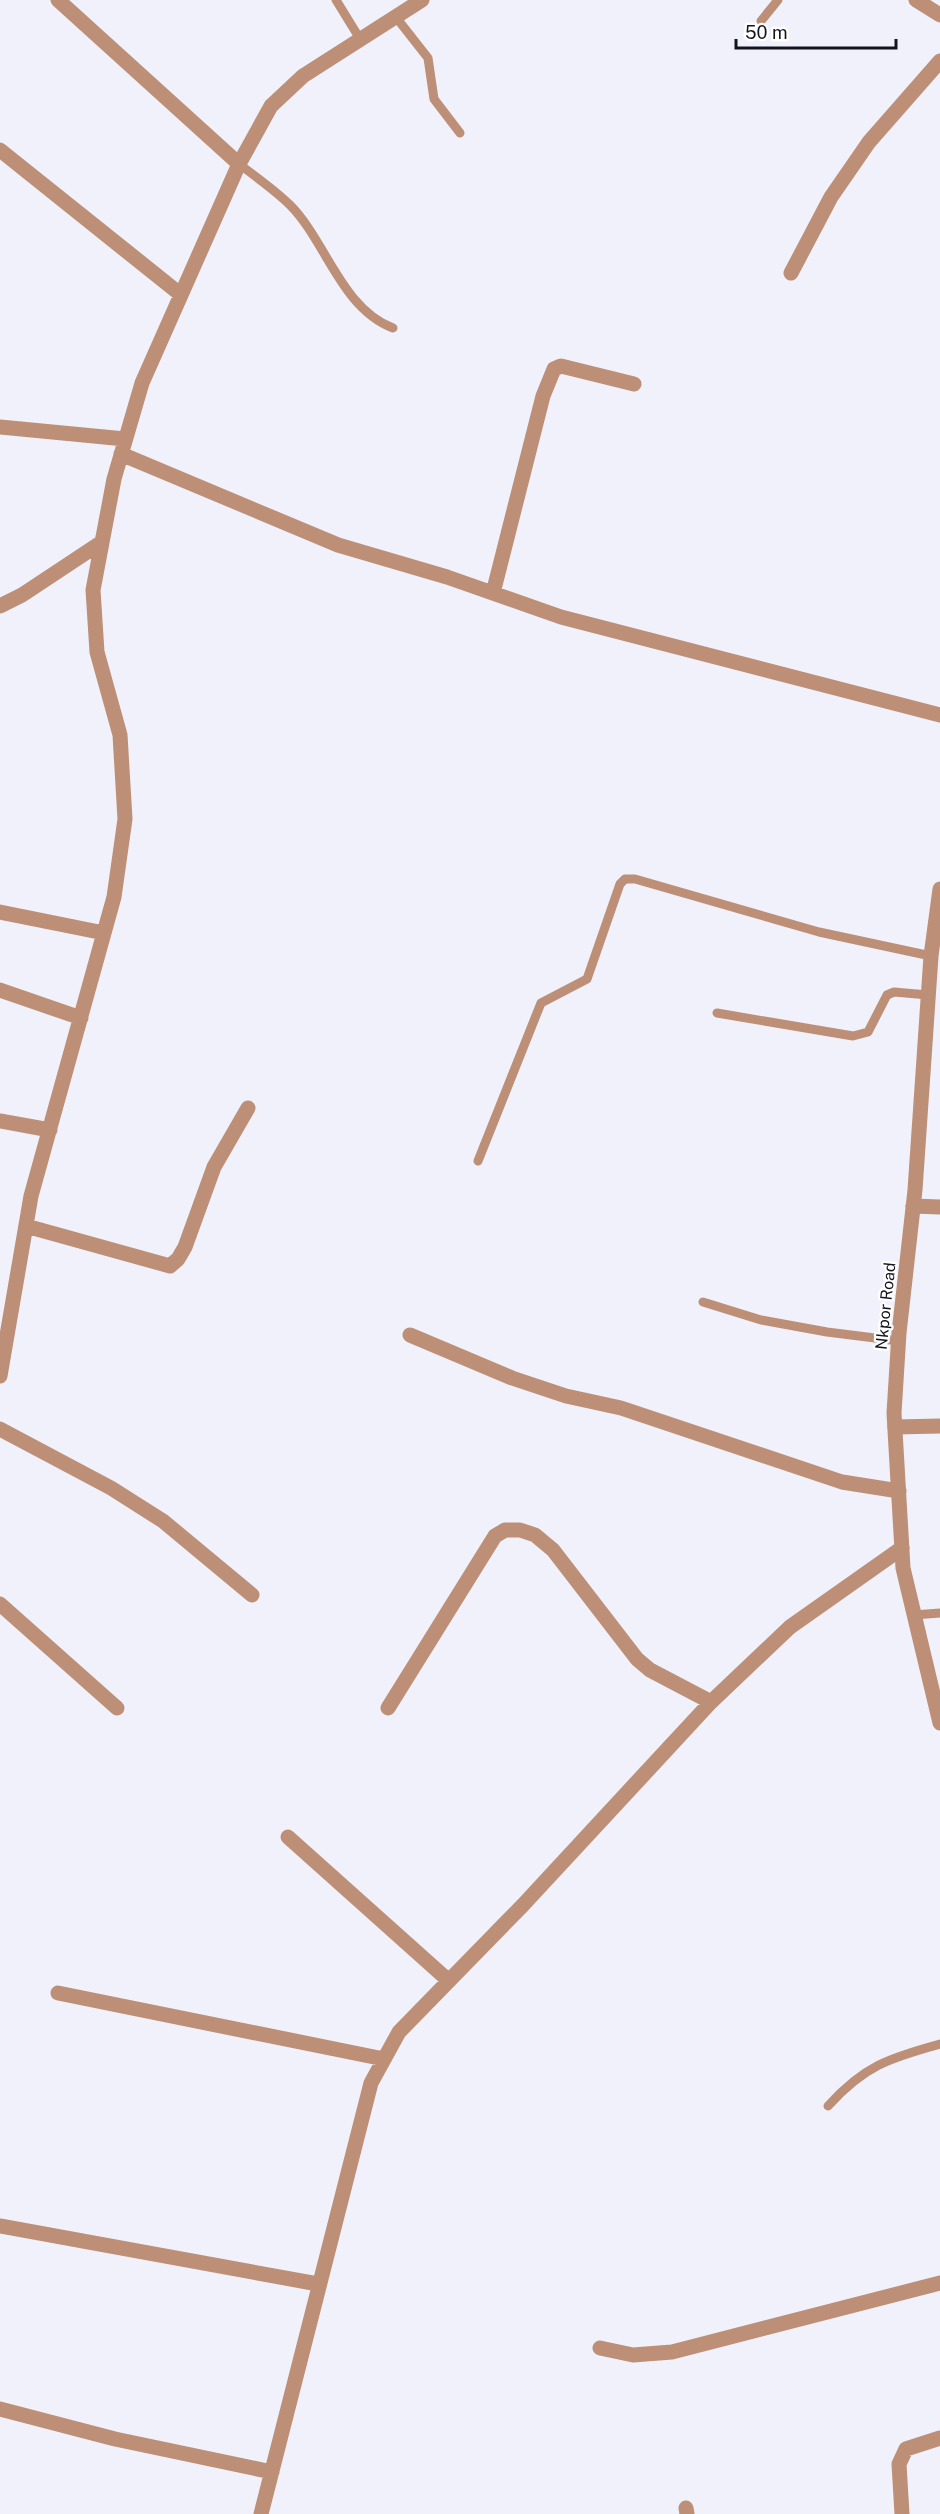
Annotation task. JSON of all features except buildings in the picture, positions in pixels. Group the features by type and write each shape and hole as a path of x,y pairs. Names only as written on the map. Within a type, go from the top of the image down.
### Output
{"street":[{"path":"58,0 239,164"},
{"path":"0,1376 26,1226 114,897 125,819 120,735 97,652 93,590 123,447 142,383 239,164 271,106 303,76 422,0"},
{"path":"916,0 940,15"},
{"path":"791,273 831,197 868,142 940,62"},
{"path":"0,150 180,294"},
{"path":"493,593 543,396 554,369 561,366 634,384"},
{"path":"0,427 123,447 338,544 561,617 940,715"},
{"path":"0,606 22,595 102,543"},
{"name":"Nkpor Road","path":"940,889 931,956 913,1206 899,1341 895,1427 903,1568 940,1723"},
{"path":"0,912 104,933"},
{"path":"0,990 81,1018"},
{"path":"26,1226 170,1266 178,1259 185,1247 214,1167 248,1108"},
{"path":"0,1121 50,1130"},
{"path":"913,1206 940,1208"},
{"path":"410,1335 512,1378 566,1396 621,1408 842,1482 899,1491"},
{"path":"895,1427 940,1426"},
{"path":"0,1429 111,1488 163,1521 252,1595"},
{"path":"388,1708 495,1536 505,1530 520,1530 535,1535 553,1550 637,1659 650,1670 711,1702"},
{"path":"261,2514 371,2083 399,2032 711,1702 790,1627 902,1548"},
{"path":"0,1604 117,1708"},
{"path":"288,1837 449,1981"},
{"path":"58,1993 384,2060"},
{"path":"0,2226 318,2284"},
{"path":"600,2348 633,2355 672,2352 940,2283"},
{"path":"0,2409 115,2439 272,2472"},
{"path":"902,2514 899,2464 906,2449 940,2438"}],"lane":[{"path":"336,0 360,39"},
{"path":"761,21 778,0"},
{"path":"395,16 428,58 434,99 460,133"},
{"path":"239,164 291,205 362,307 381,324 393,328"},
{"path":"478,1161 541,1003 587,979 620,884 625,879 635,879 819,932 931,956"},
{"path":"717,1013 853,1036 868,1032 887,995 894,992 928,995"},
{"path":"703,1302 761,1320 827,1332 899,1341"},
{"path":"914,1615 940,1613"},
{"path":"828,2106 865,2072 882,2062 940,2044"}]}
